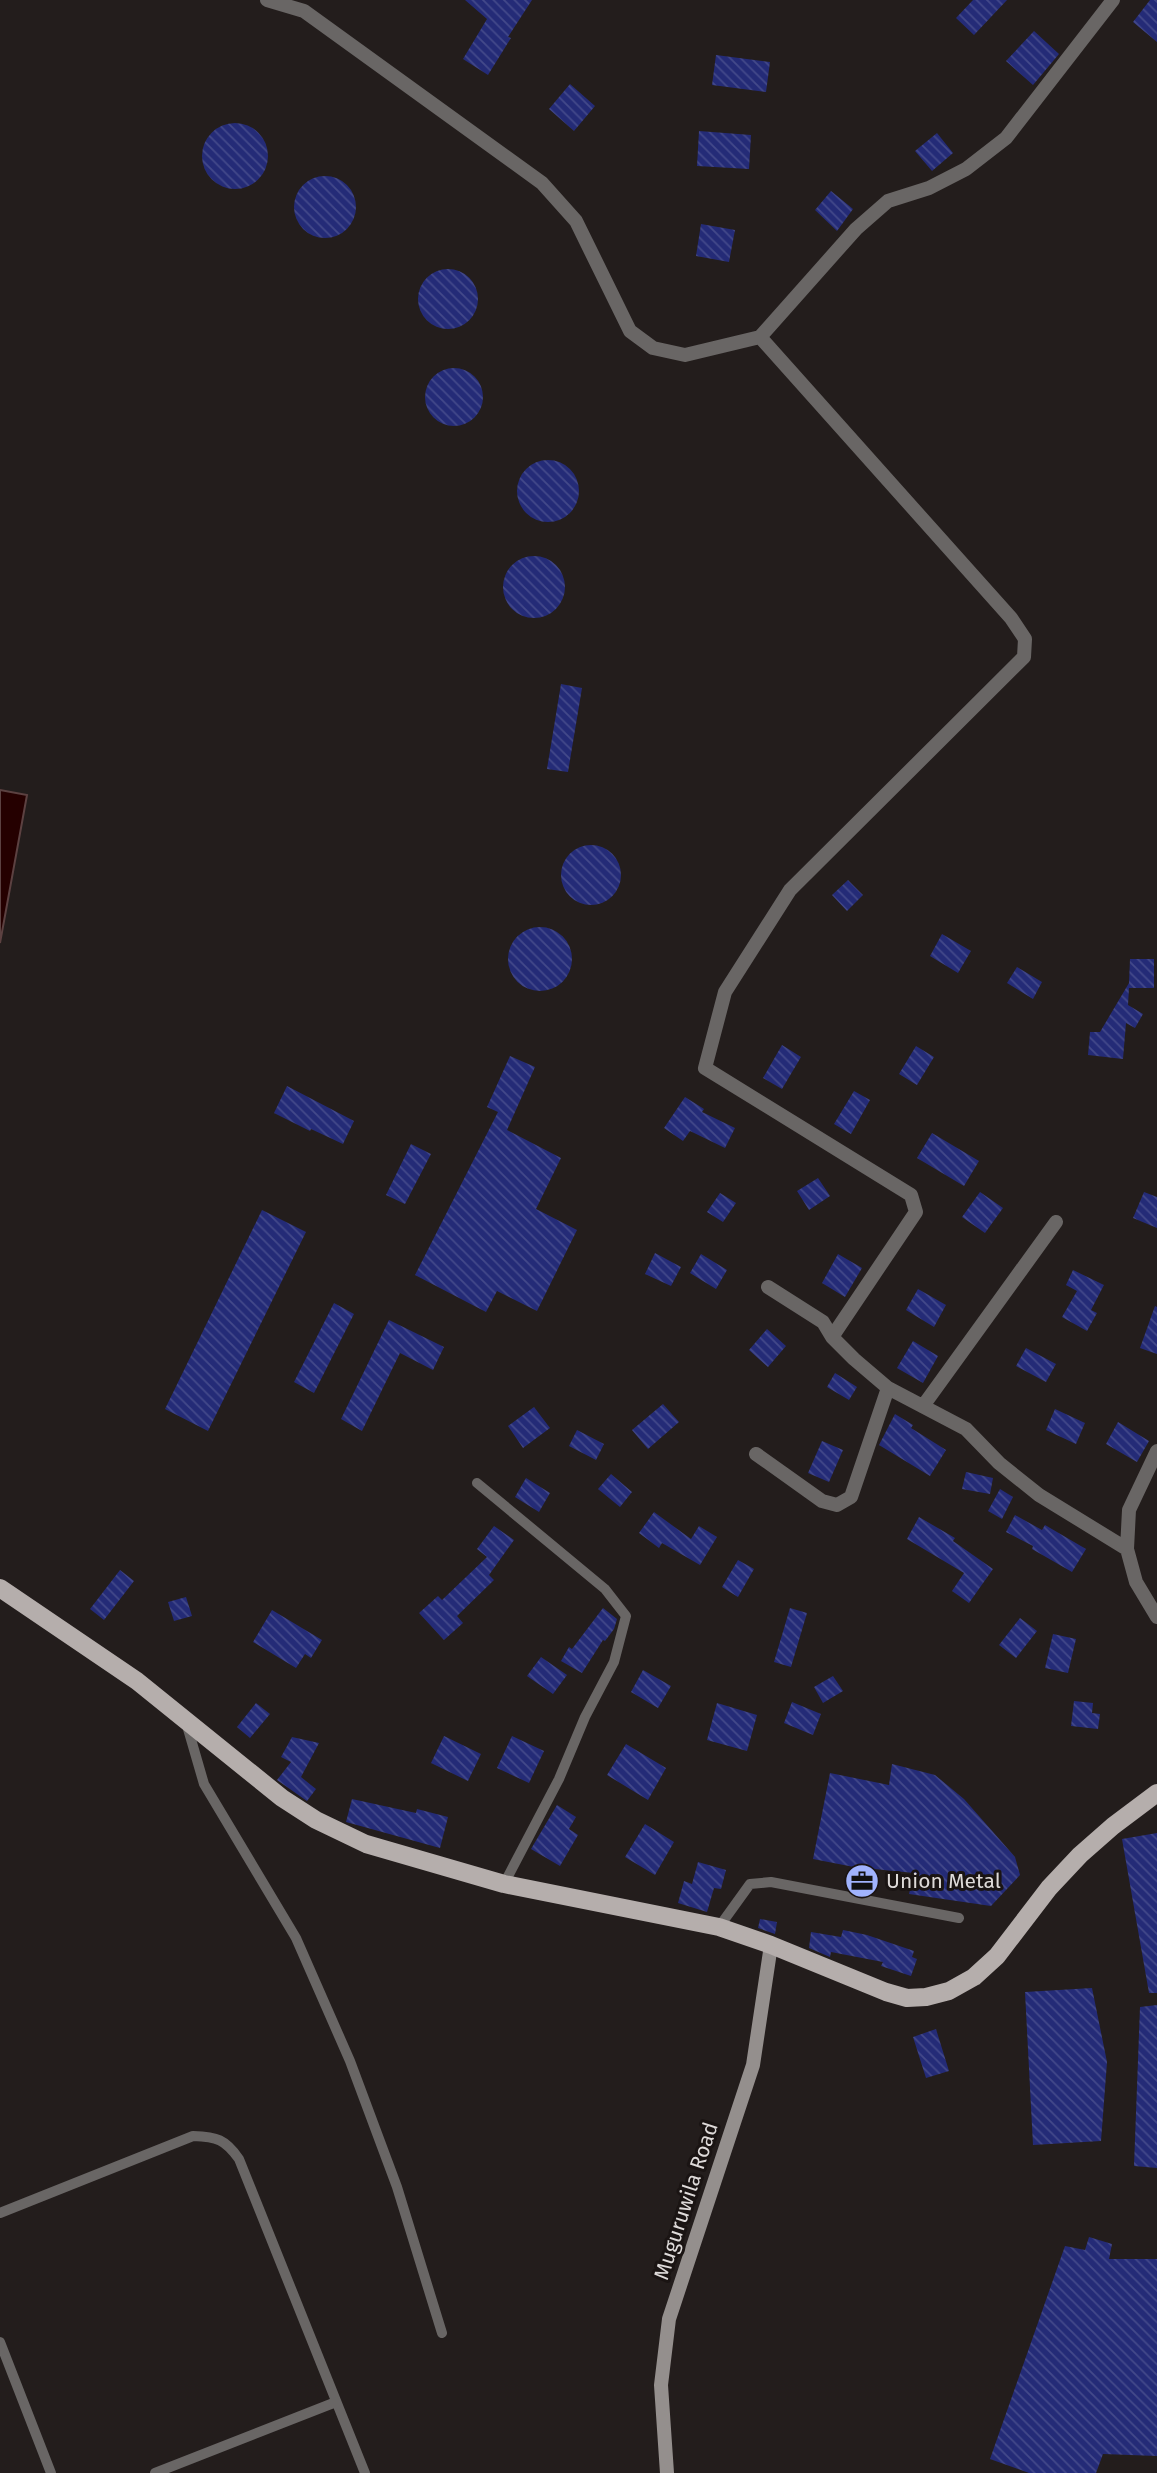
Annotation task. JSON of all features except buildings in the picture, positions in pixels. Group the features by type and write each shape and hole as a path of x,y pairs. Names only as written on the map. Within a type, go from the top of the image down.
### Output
{"main road":[{"path":"0,1588 137,1681 282,1798 316,1820 366,1844 505,1884 719,1927 907,1998 926,1997 949,1991 974,1977 997,1955 1048,1888 1080,1855 1157,1793"}],"street":[{"path":"267,0 304,11 542,183 576,221 630,331 653,348 685,355 760,337 856,229 888,201 929,188 966,169 1006,138 1114,0"},
{"path":"760,337 1011,618 1025,639 1024,657 790,890 725,992 705,1068 911,1195 916,1212 832,1337"},
{"path":"923,1406 1055,1222"},
{"path":"768,1287 823,1322 832,1337 888,1388 966,1429 999,1463 1040,1495 1127,1549"},
{"path":"756,1454 821,1501 837,1505 851,1497 888,1388"},
{"path":"1157,1451 1129,1510 1127,1549 1136,1582 1157,1618"},
{"name":"Muguruwila Road","path":"667,2473 661,2385 669,2319 753,2065 771,1945"}],"lane":[{"path":"477,1483 604,1588 626,1616 614,1662 585,1717 559,1779 505,1884"},
{"path":"184,1717 204,1784 296,1938 350,2061 397,2188 442,2333"},
{"path":"719,1927 750,1884 771,1882 959,1918"},
{"path":"0,2213 193,2136 213,2136 229,2145 239,2159 365,2473"},
{"path":"0,2342 51,2473"},
{"path":"155,2473 336,2402"}],"shaded area":[{"path":"0,790 27,795 0,943"}],"place":[{"name":"Union Metal","path":"862,1881"}]}
